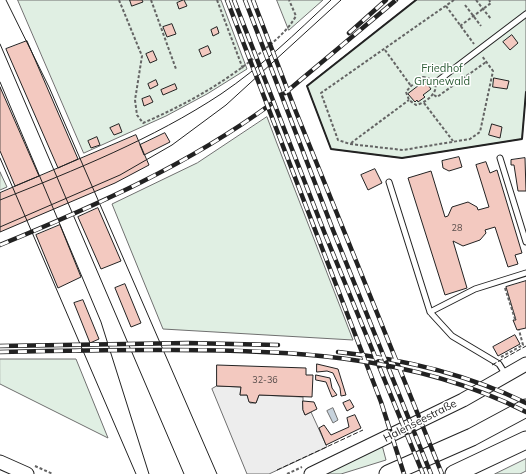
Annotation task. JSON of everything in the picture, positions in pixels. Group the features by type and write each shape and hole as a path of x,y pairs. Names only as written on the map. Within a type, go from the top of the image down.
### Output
{"highway":[{"path":"388,474 472,437 526,408"},
{"path":"454,474 526,440"}],"main road":[{"name":"Halenseestraße","path":"311,474 463,400 526,364"},
{"path":"0,462 26,474"}],"lane":[{"path":"434,83 526,14"},
{"path":"500,158 526,242"},
{"path":"389,182 430,312 452,336 499,364 506,376"},
{"path":"430,312 475,289 526,273"}],"path":[{"path":"119,0 142,56 135,100 137,115 143,123 207,92 243,69 284,34 293,22 296,16 289,0"},
{"path":"151,0 176,69"},
{"path":"217,0 243,69"},
{"path":"446,6 493,71 480,132 470,139 403,150 350,144 338,140 321,93 385,50 454,0"},
{"path":"476,0 491,19"},
{"path":"460,26 491,3 489,0"},
{"path":"465,5 481,26"},
{"path":"385,50 411,86"},
{"path":"434,95 437,97 486,61"},
{"path":"423,77 429,78 434,83 436,89 434,95 424,103 416,105 409,100 406,92 423,77"},
{"path":"350,144 409,100"},
{"path":"424,103 453,141"},
{"path":"503,281 514,319"},
{"path":"494,360 523,345 519,330"}],"green space":[{"path":"18,0 221,0 247,69 207,94 166,116 84,153"},
{"path":"277,0 323,0 289,30"},
{"name":"Friedhof Grunewald","path":"416,0 526,0 526,92 522,139 402,158 331,149 307,86"},
{"path":"267,117 353,340 163,329 112,204 197,163"},
{"path":"0,172 7,187 0,190"},
{"path":"0,359 76,359 108,438 0,384"},
{"path":"382,445 386,460 341,474 322,474"},
{"path":"526,459 526,471 520,474 495,474"}],"shaded area":[{"path":"217,386 241,387 240,395 247,395 250,403 256,403 259,395 303,397 303,410 305,415 311,412 327,447 269,474 247,474 212,389"},
{"path":"333,408 338,420 333,423 327,411"}],"building":[{"path":"130,0 142,0 143,2 132,6"},
{"path":"184,0 187,6 179,9 177,3"},
{"path":"172,24 176,34 167,37 163,27"},
{"path":"217,27 219,33 213,36 211,30"},
{"path":"512,35 518,43 510,50 503,42"},
{"path":"27,41 78,159 58,168 6,49"},
{"path":"208,46 211,53 202,57 199,50"},
{"path":"153,51 157,60 150,63 146,54"},
{"path":"494,78 509,81 507,89 493,87"},
{"path":"156,80 158,85 150,89 148,84"},
{"path":"425,81 431,89 423,95 425,97 418,102 417,100 415,102 408,94"},
{"path":"175,84 177,89 163,95 161,90"},
{"path":"0,87 39,176 15,186 0,151"},
{"path":"150,96 153,102 144,106 142,99"},
{"path":"119,124 122,132 114,135 110,128"},
{"path":"492,124 502,127 500,138 489,135"},
{"path":"165,133 170,142 144,155 140,145"},
{"path":"136,135 149,165 115,183 0,232 0,193"},
{"path":"97,137 100,145 91,148 88,141"},
{"path":"459,157 462,167 449,171 443,168 442,161"},
{"path":"525,158 526,191 518,191 514,165 511,165 511,160"},
{"path":"486,162 490,173 497,170 522,253 515,255 518,264 508,267 495,227 485,230 486,233 480,240 463,246 453,241 467,288 445,295 408,178 431,171 445,217 448,216 452,207 468,202 477,207 478,210 489,207 476,165"},
{"path":"375,169 382,183 368,190 361,175"},
{"path":"98,208 121,261 101,269 78,217"},
{"path":"60,225 81,277 58,288 36,235"},
{"path":"526,281 526,328 517,330 513,320 516,320 506,287"},
{"path":"125,284 141,323 131,327 115,288"},
{"path":"83,300 99,339 90,343 74,303"},
{"path":"515,335 520,344 498,356 493,347"},
{"path":"317,364 338,369 346,395 341,396 340,388 333,373 327,371 317,372"},
{"path":"217,365 306,368 306,375 313,375 312,397 259,395 256,403 249,402 247,395 240,395 241,387 217,386"},
{"path":"316,375 330,378 332,388 337,395 332,397 326,382 316,380"},
{"path":"350,400 354,407 347,411 343,403"},
{"path":"303,401 314,402 317,409 305,415 303,410"},
{"path":"355,415 361,428 326,445 319,428 324,425 331,435 349,427 347,418"}],"tram line":[{"path":"6,0 49,87 217,474"},
{"path":"0,200 113,153 195,110 236,84 250,73 331,0"},
{"path":"0,227 120,175 172,145 226,105 341,0"},
{"path":"0,44 184,474"},
{"path":"0,82 101,322 149,474"},
{"path":"0,158 136,474"}],"railway":[{"path":"227,0 381,402 404,474"},
{"path":"234,0 325,234 423,474"},
{"path":"245,0 333,230 431,474"},
{"path":"253,0 296,112 442,474"},
{"path":"349,33 386,0"},
{"path":"285,93 396,0"},
{"path":"0,245 71,215 140,183 206,147 271,104"},
{"path":"0,346 188,343 278,345"},
{"path":"0,352 199,350 247,351 343,358 390,366 437,377 482,392 526,412"},
{"path":"338,352 386,359 434,369 481,384 526,403"}],"fence":[{"path":"492,365 526,346"},
{"path":"277,470 363,430"}],"wall":[{"path":"416,0 307,86 331,149 402,158 522,139 526,92"}]}
